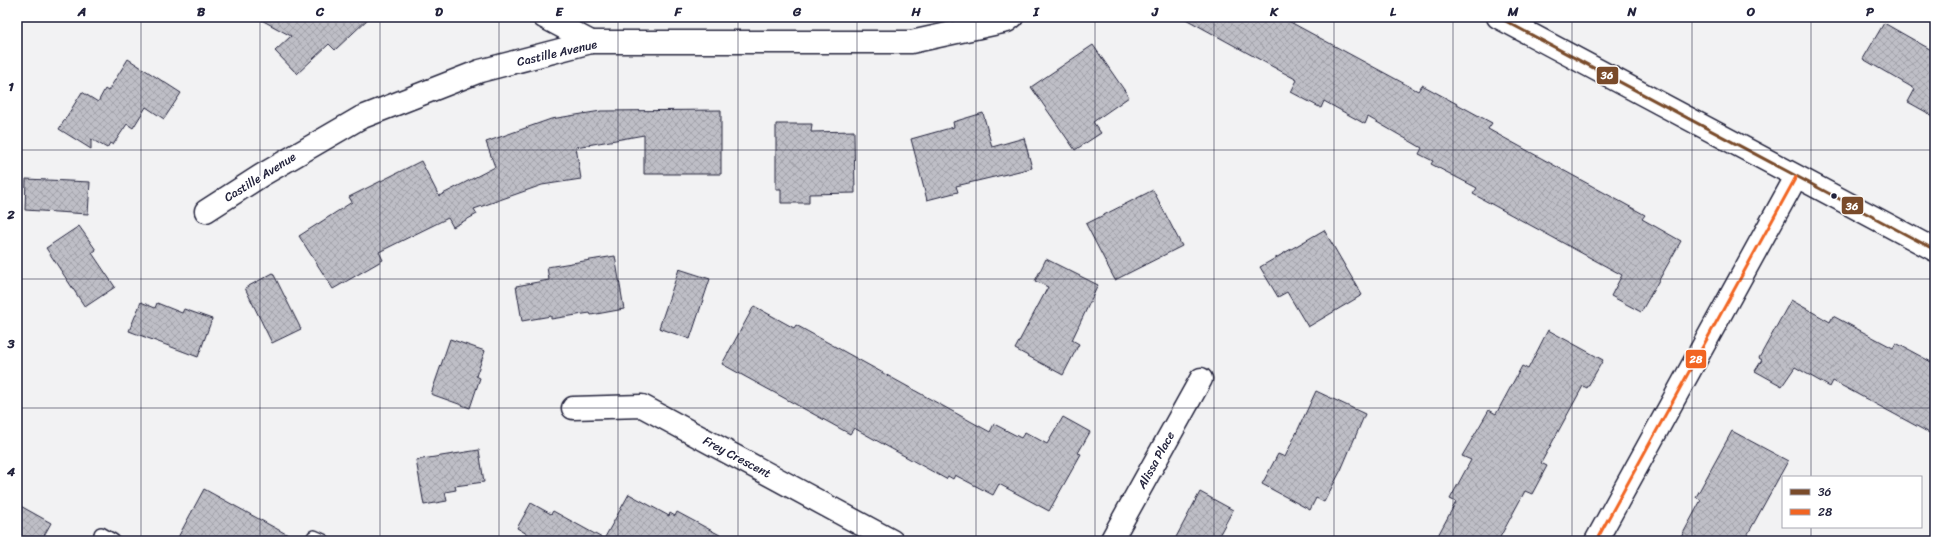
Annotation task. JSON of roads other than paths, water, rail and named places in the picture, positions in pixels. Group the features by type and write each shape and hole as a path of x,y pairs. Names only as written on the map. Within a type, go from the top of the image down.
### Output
{"street":[{"path":"544,17 590,42"},
{"name":"Castille Avenue","path":"206,211 262,175 360,118 480,71 590,42 911,42 1007,21 1012,17"},
{"path":"1498,17 1935,250"},
{"path":"1596,541 1796,177"},
{"name":"Alissa Place","path":"1111,541 1201,379"},
{"name":"Frey Crescent","path":"573,408 642,406 892,541"}],"lane":[{"path":"101,534 114,541"},
{"path":"312,541 314,537 323,541"}]}
